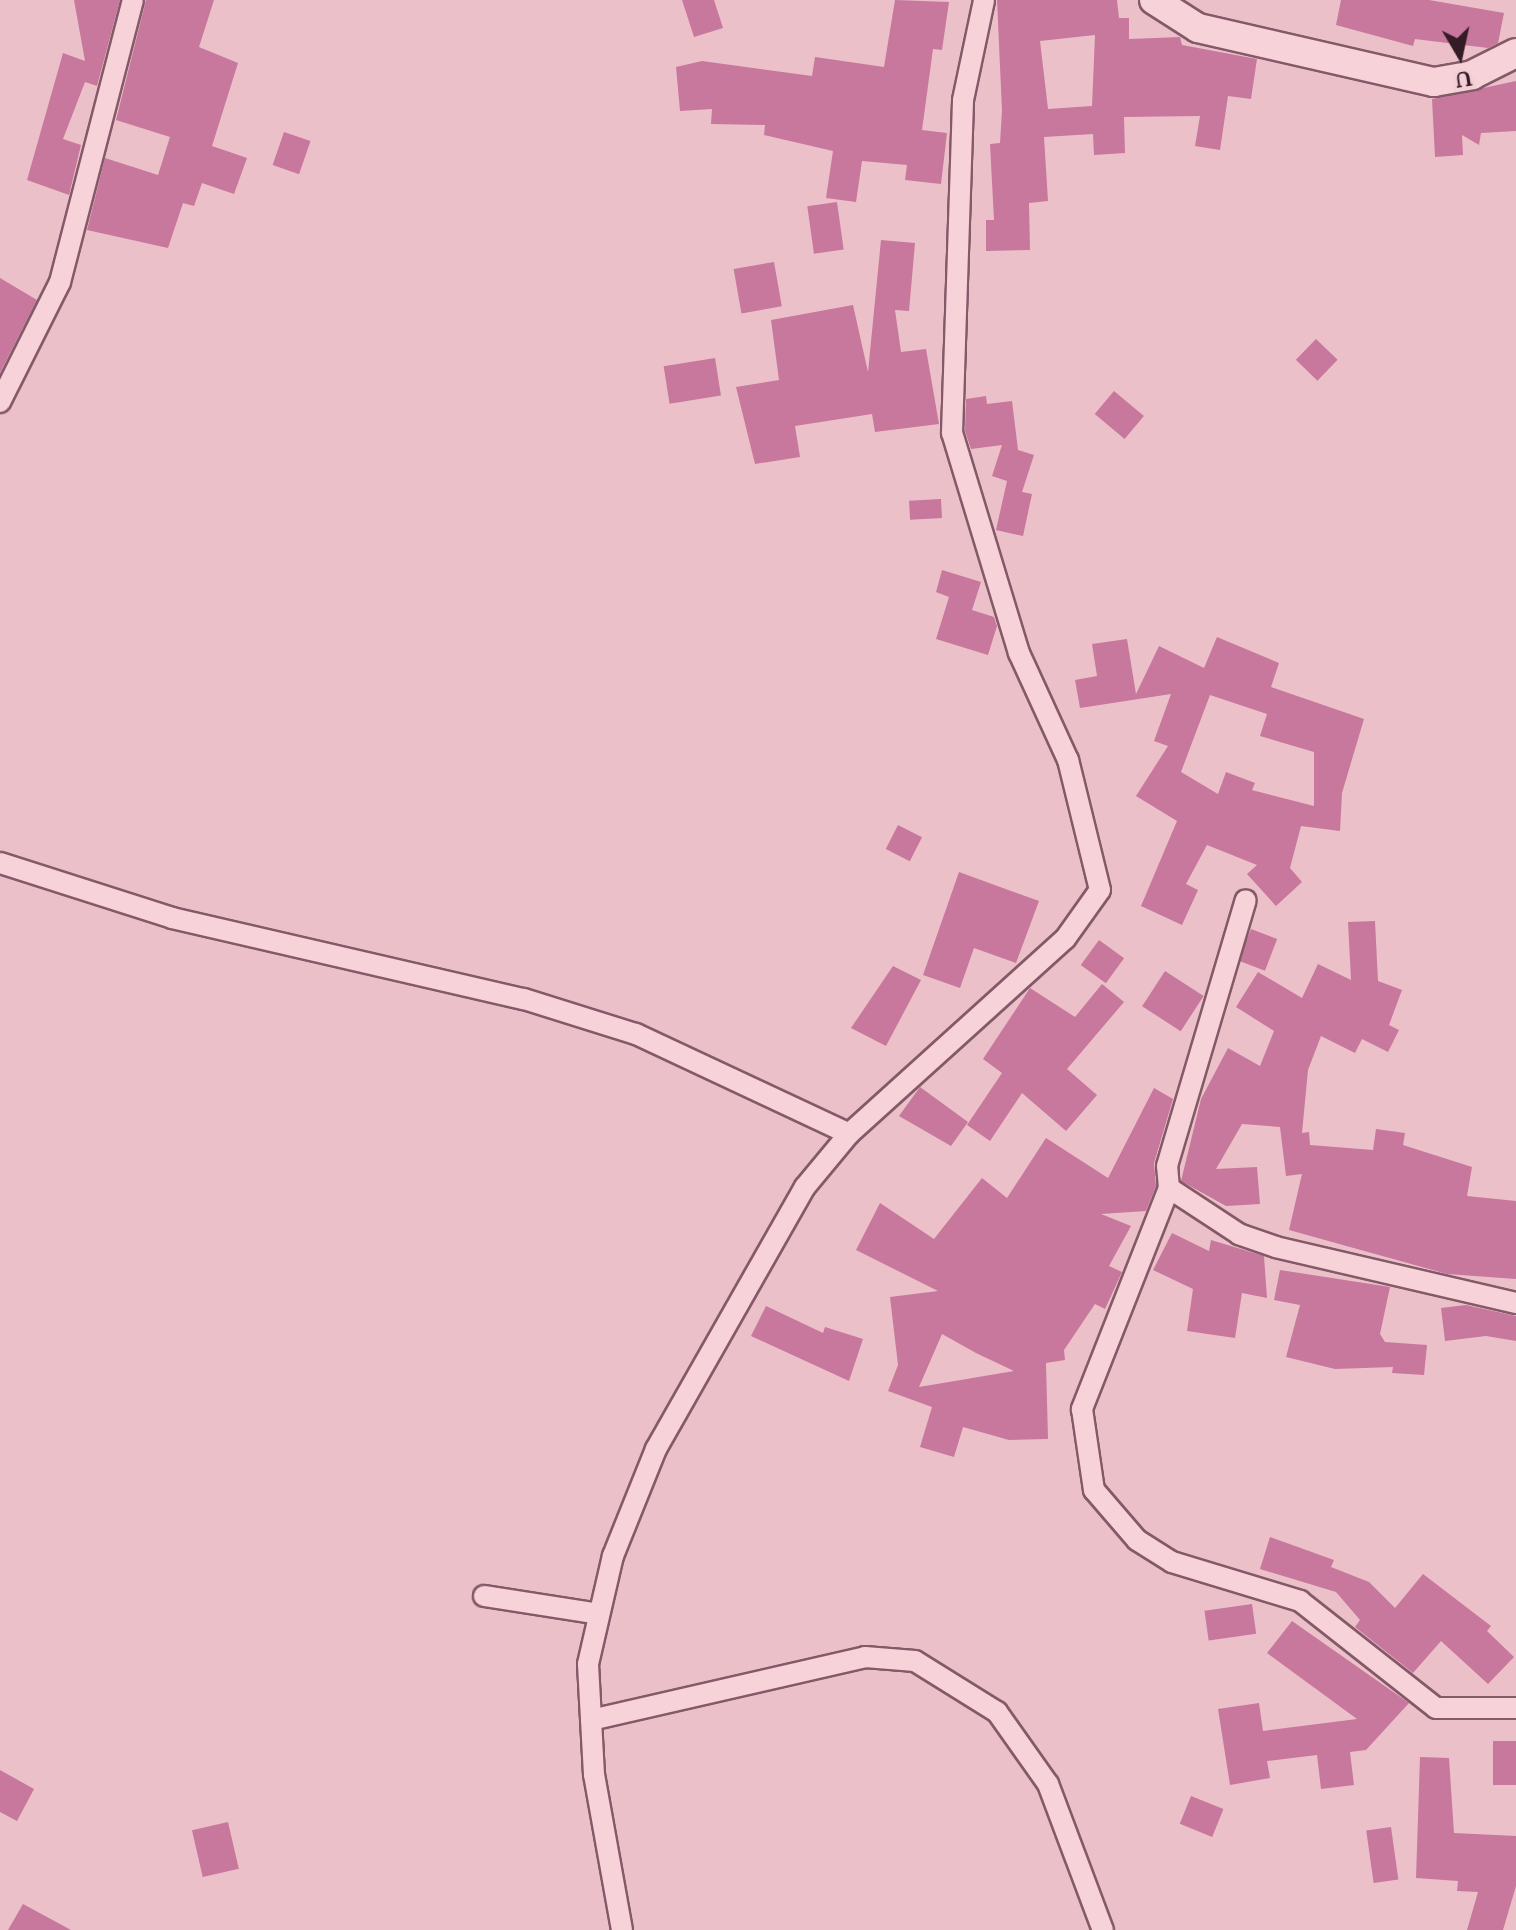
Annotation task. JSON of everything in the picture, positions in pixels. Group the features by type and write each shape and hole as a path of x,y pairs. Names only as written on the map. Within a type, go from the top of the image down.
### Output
{"main road":[{"path":"1154,0 1198,28 1434,82 1472,75 1516,53"}],"street":[{"path":"0,402 60,282 133,0"},
{"path":"622,1930 591,1720 588,1664 599,1614 656,1449 761,1255 849,1134 1065,939 1094,904 1101,875 1068,760 1019,653 952,433 963,100 984,0"},
{"path":"0,863 172,918 552,1007 663,1045 849,1134"},
{"path":"1246,900 1167,1166 1169,1188 1082,1409 1087,1471 1106,1509 1122,1529 1172,1562 1300,1601 1326,1617 1436,1708 1516,1708"},
{"path":"1169,1188 1239,1234 1276,1247 1516,1303"},
{"path":"484,1596 599,1614"},
{"path":"591,1720 865,1657 915,1661 997,1712 1039,1772 1082,1862 1103,1930"}],"building":[{"path":"74,0 120,0 97,86 85,82 63,139 81,145 69,195 27,180 63,53 85,61"},
{"path":"146,0 214,0 199,47 238,63 212,146 247,158 234,194 202,183 194,206 183,203 168,248 87,230 105,158 158,175 170,137 116,120"},
{"path":"682,0 714,0 723,28 694,37"},
{"path":"895,0 949,2 942,50 933,49 922,130 947,133 941,184 905,180 907,165 862,161 856,202 826,198 833,151 764,135 765,125 711,124 712,109 680,111 676,67 702,61 812,76 815,57 884,67"},
{"path":"997,0 1117,0 1119,18 1129,18 1129,39 1180,37 1182,45 1257,59 1251,99 1228,96 1220,150 1195,146 1200,116 1124,117 1125,153 1094,155 1093,134 1044,137 1048,201 1029,203 1030,250 986,251 986,220 994,220 990,144 1000,143 1002,111","holes":["1095,35 1092,106 1048,109 1040,41"]},
{"path":"1341,0 1429,0 1504,13 1498,43 1488,48 1415,39 1413,46 1336,25"},
{"path":"1516,81 1516,131 1481,133 1479,145 1462,135 1463,155 1435,157 1432,99"},
{"path":"284,132 310,141 299,174 273,165"},
{"path":"837,202 844,250 814,254 807,206"},
{"path":"881,240 915,243 909,311 895,310 901,352 926,349 939,424 875,432 872,414 795,426 800,457 755,464 736,387 779,380 771,320 853,305 868,372"},
{"path":"774,262 782,306 741,313 734,269"},
{"path":"0,278 37,300 0,373"},
{"path":"1316,339 1338,360 1317,381 1296,360"},
{"path":"715,358 721,396 670,404 664,366"},
{"path":"1114,391 1144,416 1125,439 1095,414"},
{"path":"986,396 987,404 1012,401 1018,450 1034,455 1022,492 1032,494 1023,536 996,530 1007,481 992,476 1002,445 971,449 965,431 966,399"},
{"path":"941,499 942,518 910,520 909,501"},
{"path":"942,570 981,582 972,610 994,617 997,626 988,655 936,639 949,597 936,592"},
{"path":"1217,637 1279,663 1271,687 1364,719 1342,793 1340,831 1301,826 1290,868 1302,882 1276,906 1247,874 1257,865 1207,845 1186,884 1198,890 1182,925 1141,906 1177,821 1136,796 1168,746 1154,741 1171,694 1080,708 1075,680 1097,676 1092,644 1127,639 1136,694 1159,646 1204,668","holes":["1210,695 1267,714 1260,736 1314,752 1314,806 1252,790 1255,783 1226,772 1218,794 1181,772"]},
{"path":"898,825 922,837 910,861 886,849"},
{"path":"959,872 1039,901 1016,963 974,948 960,988 923,975"},
{"path":"1375,921 1378,981 1402,990 1389,1025 1399,1030 1388,1052 1362,1039 1355,1053 1321,1036 1308,1070 1302,1133 1309,1132 1310,1145 1373,1150 1376,1129 1405,1133 1403,1145 1472,1167 1467,1196 1516,1201 1516,1279 1447,1274 1289,1230 1302,1174 1286,1176 1280,1127 1242,1124 1216,1169 1257,1167 1260,1204 1226,1206 1181,1181 1201,1099 1228,1048 1260,1066 1274,1031 1236,1007 1258,972 1302,998 1318,964 1351,980 1348,922"},
{"path":"1251,929 1277,939 1265,971 1239,961"},
{"path":"1099,940 1124,958 1106,983 1081,965"},
{"path":"893,966 921,980 886,1046 851,1028"},
{"path":"1165,971 1204,996 1181,1031 1142,1006"},
{"path":"1102,984 1124,1002 1067,1069 1097,1095 1066,1131 1022,1093 990,1141 967,1125 1002,1073 983,1059 1030,988 1075,1017"},
{"path":"920,1087 968,1122 951,1146 899,1116"},
{"path":"1154,1088 1173,1099 1154,1163 1156,1186 1146,1211 1101,1214 1131,1226 1109,1266 1122,1272 1105,1309 1095,1304 1064,1350 1065,1360 1046,1363 1048,1439 1009,1440 963,1427 954,1457 920,1447 932,1407 888,1391 898,1365 890,1297 938,1291 856,1250 880,1203 934,1239 982,1178 1007,1198 1046,1138 1108,1178","holes":["942,1334 1014,1371 919,1387"]},
{"path":"1172,1233 1209,1251 1211,1240 1264,1256 1267,1298 1242,1293 1235,1338 1187,1331 1193,1289 1153,1270"},
{"path":"1280,1270 1390,1287 1380,1334 1385,1342 1427,1345 1424,1375 1392,1373 1393,1367 1335,1369 1286,1357 1300,1305 1274,1300"},
{"path":"1466,1305 1516,1316 1516,1341 1486,1336 1445,1341 1441,1308"},
{"path":"766,1306 823,1333 825,1327 863,1339 849,1381 751,1336"},
{"path":"1270,1537 1334,1560 1331,1567 1369,1582 1395,1608 1423,1574 1491,1626 1487,1631 1514,1657 1488,1684 1441,1641 1413,1673 1355,1627 1360,1620 1336,1592 1260,1569"},
{"path":"1252,1604 1256,1634 1209,1640 1204,1611"},
{"path":"1292,1621 1409,1703 1366,1750 1350,1752 1354,1785 1321,1789 1317,1755 1267,1761 1270,1778 1230,1785 1218,1709 1259,1703 1263,1731 1357,1719 1267,1653"},
{"path":"1493,1741 1516,1741 1516,1785 1493,1785"},
{"path":"1420,1757 1449,1758 1454,1833 1516,1836 1516,1886 1503,1930 1467,1930 1478,1892 1457,1891 1458,1881 1416,1878"},
{"path":"0,1770 34,1789 17,1821 0,1812"},
{"path":"1191,1796 1223,1809 1212,1837 1180,1824"},
{"path":"228,1822 239,1869 203,1877 192,1830"},
{"path":"1391,1827 1398,1879 1374,1883 1366,1830"},
{"path":"23,1904 71,1930 8,1930"}]}
